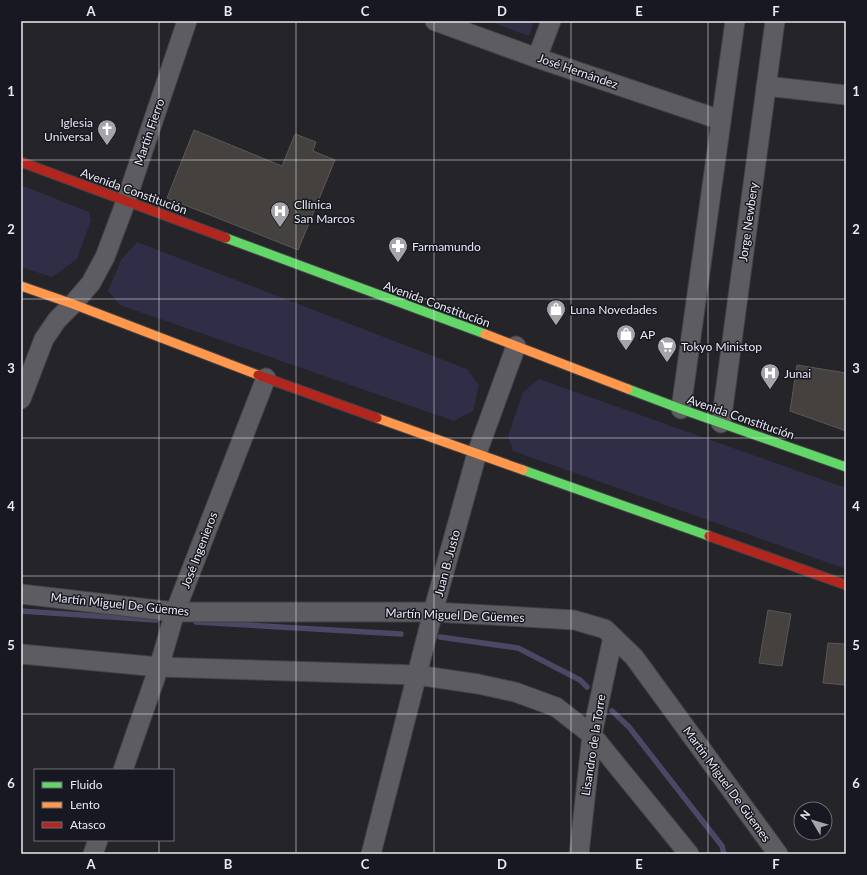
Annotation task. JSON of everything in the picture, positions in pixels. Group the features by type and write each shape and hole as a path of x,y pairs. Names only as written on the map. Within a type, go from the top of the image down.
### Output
{"main road":[{"name":"Avenida Constitución","path":"21,162 681,409 846,467"},
{"path":"21,286 73,304 266,378 846,586"}],"street":[{"name":"Martín Fierro","path":"21,399 44,339 57,320 91,283 105,257 126,201 187,21"},
{"name":"José Hernández","path":"435,21 538,58 721,120"},
{"path":"538,58 552,21"},
{"path":"681,409 735,21"},
{"name":"Jorge Newbery","path":"721,423 776,21"},
{"path":"766,86 846,95"},
{"name":"Juan B. Justo","path":"371,854 433,612 477,453 516,346"},
{"name":"José Ingenieros","path":"123,769 159,667 175,612 266,378"},
{"name":"Martín Miguel De Güemes","path":"21,594 175,612 433,612 574,620 605,630 634,657 778,854"},
{"name":"Lisandro de la Torre","path":"579,854 592,735 613,637"},
{"path":"21,654 159,667 417,674 515,692 556,706 592,735 689,854"},
{"path":"93,854 98,841"}],"shaded area":[{"path":"489,21 534,21 529,36"},
{"path":"21,185 89,212 91,220 77,259 52,277 21,267"},
{"path":"137,242 467,369 479,385 473,411 454,421 120,305 108,291 121,260"},
{"path":"539,379 846,488 846,569 513,451 508,436 523,392"}],"building":[{"path":"194,130 282,166 295,134 316,142 313,151 335,160 298,250 167,198"},
{"path":"797,365 846,373 846,431 790,411"},
{"path":"768,610 791,614 782,666 759,663"},
{"path":"828,643 846,644 846,685 823,683"}],"waterway":[{"path":"21,611 156,620"},
{"path":"196,622 401,634"},
{"path":"440,637 518,648 580,680 587,687"},
{"path":"612,711 629,727 722,846 724,854"}],"traffic: fast":[{"path":"226,238 485,334"},
{"path":"628,389 846,467"},
{"path":"523,470 709,536"}],"traffic: slow":[{"path":"21,286 73,304 258,375"},
{"path":"485,334 628,389"},
{"path":"377,418 523,470"}],"traffic: jam":[{"path":"21,162 226,238"},
{"path":"258,375 377,418"},
{"path":"709,536 846,585"}],"place":[{"name":"Iglesia Universal","path":"107,146"},
{"name":"Cllínica San Marcos","path":"280,228"},
{"name":"Farmamundo","path":"398,263"},
{"name":"Luna Novedades","path":"556,326"},
{"name":"AP","path":"626,351"},
{"name":"Tokyo Ministop","path":"667,363"},
{"name":"Junai","path":"770,390"}]}
